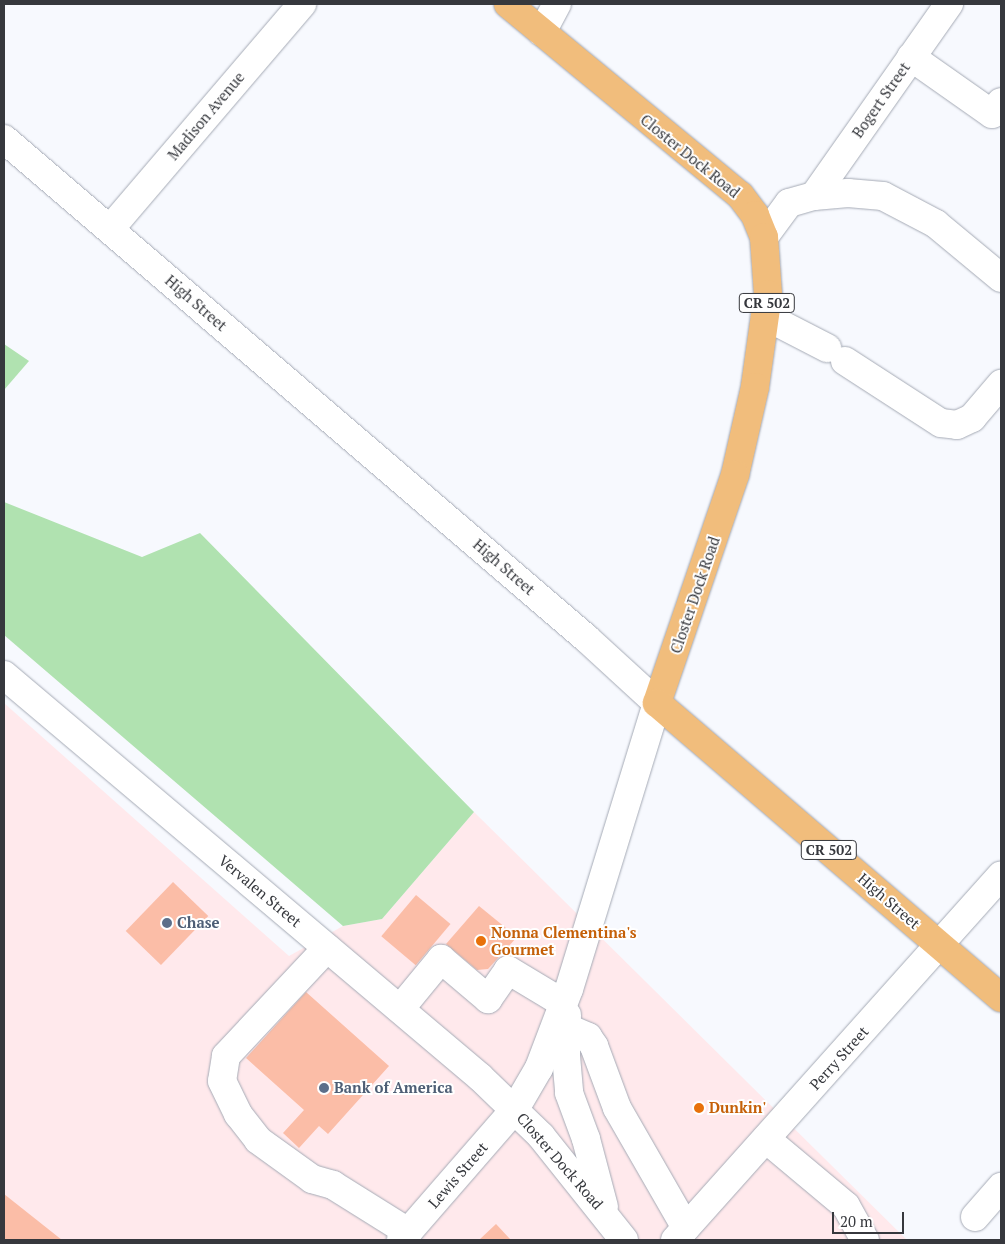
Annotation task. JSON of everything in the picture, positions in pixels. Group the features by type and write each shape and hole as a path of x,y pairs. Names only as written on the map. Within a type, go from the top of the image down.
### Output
{"main road":[{"name":"Closter Dock Road","path":"508,4 740,195 755,214 764,237 768,265 765,316 755,387 735,475 658,703"},
{"name":"High Street","path":"658,703 1001,998"}],"street":[{"name":"Madison Avenue","path":"110,229 302,4"},
{"path":"542,32 557,4"},
{"name":"Bogert Street","path":"814,196 949,4"},
{"path":"911,57 992,114 1001,102"},
{"name":"High Street","path":"4,138 579,631 658,703"},
{"path":"764,237 789,203 814,196 848,192 883,196 907,206 936,224 1001,278"},
{"path":"765,316 836,355 941,422 957,425 972,418 1001,384"},
{"name":"Vervalen Street","path":"4,675 400,1009 515,1109"},
{"name":"Closter Dock Road","path":"624,1240 605,1214 515,1109 539,1068 566,1007 658,703"},
{"name":"Perry Street","path":"680,1234 1001,875"},
{"path":"327,948 226,1056 222,1081 238,1114 258,1140 312,1179 333,1185 404,1236"},
{"path":"400,1009 441,959 488,999 508,970 566,1007 594,1046 617,1108 680,1234"},
{"path":"566,1007 570,1093 586,1139 605,1214"},
{"name":"Lewis Street","path":"404,1236 515,1109"},
{"path":"766,1139 846,1206 865,1240"},
{"path":"975,1217 1001,1187"}],"shaded area":[{"path":"4,703 289,956 343,926 382,919 474,812 907,1240 4,1240"}],"green space":[{"path":"4,344 29,361 4,390"},
{"path":"4,502 142,557 200,533 474,812 382,919 343,926 4,635"}],"building":[{"name":"Chase","path":"173,882 208,916 161,965 126,931"},
{"path":"416,895 450,924 416,965 381,936"},
{"name":"Nonna Clementina's Gourmet","path":"479,906 517,937 488,969 477,970 446,944"},
{"name":"Bank of America","path":"306,992 389,1066 328,1134 319,1126 299,1148 283,1133 304,1110 246,1058"},
{"path":"4,1194 62,1240 4,1240"},
{"path":"496,1224 511,1240 479,1240"}],"place":[{"name":"Chase","path":"167,923"},
{"name":"Nonna Clementina's Gourmet","path":"481,941"},
{"name":"Bank of America","path":"324,1088"},
{"name":"Dunkin'","path":"699,1108"}]}
